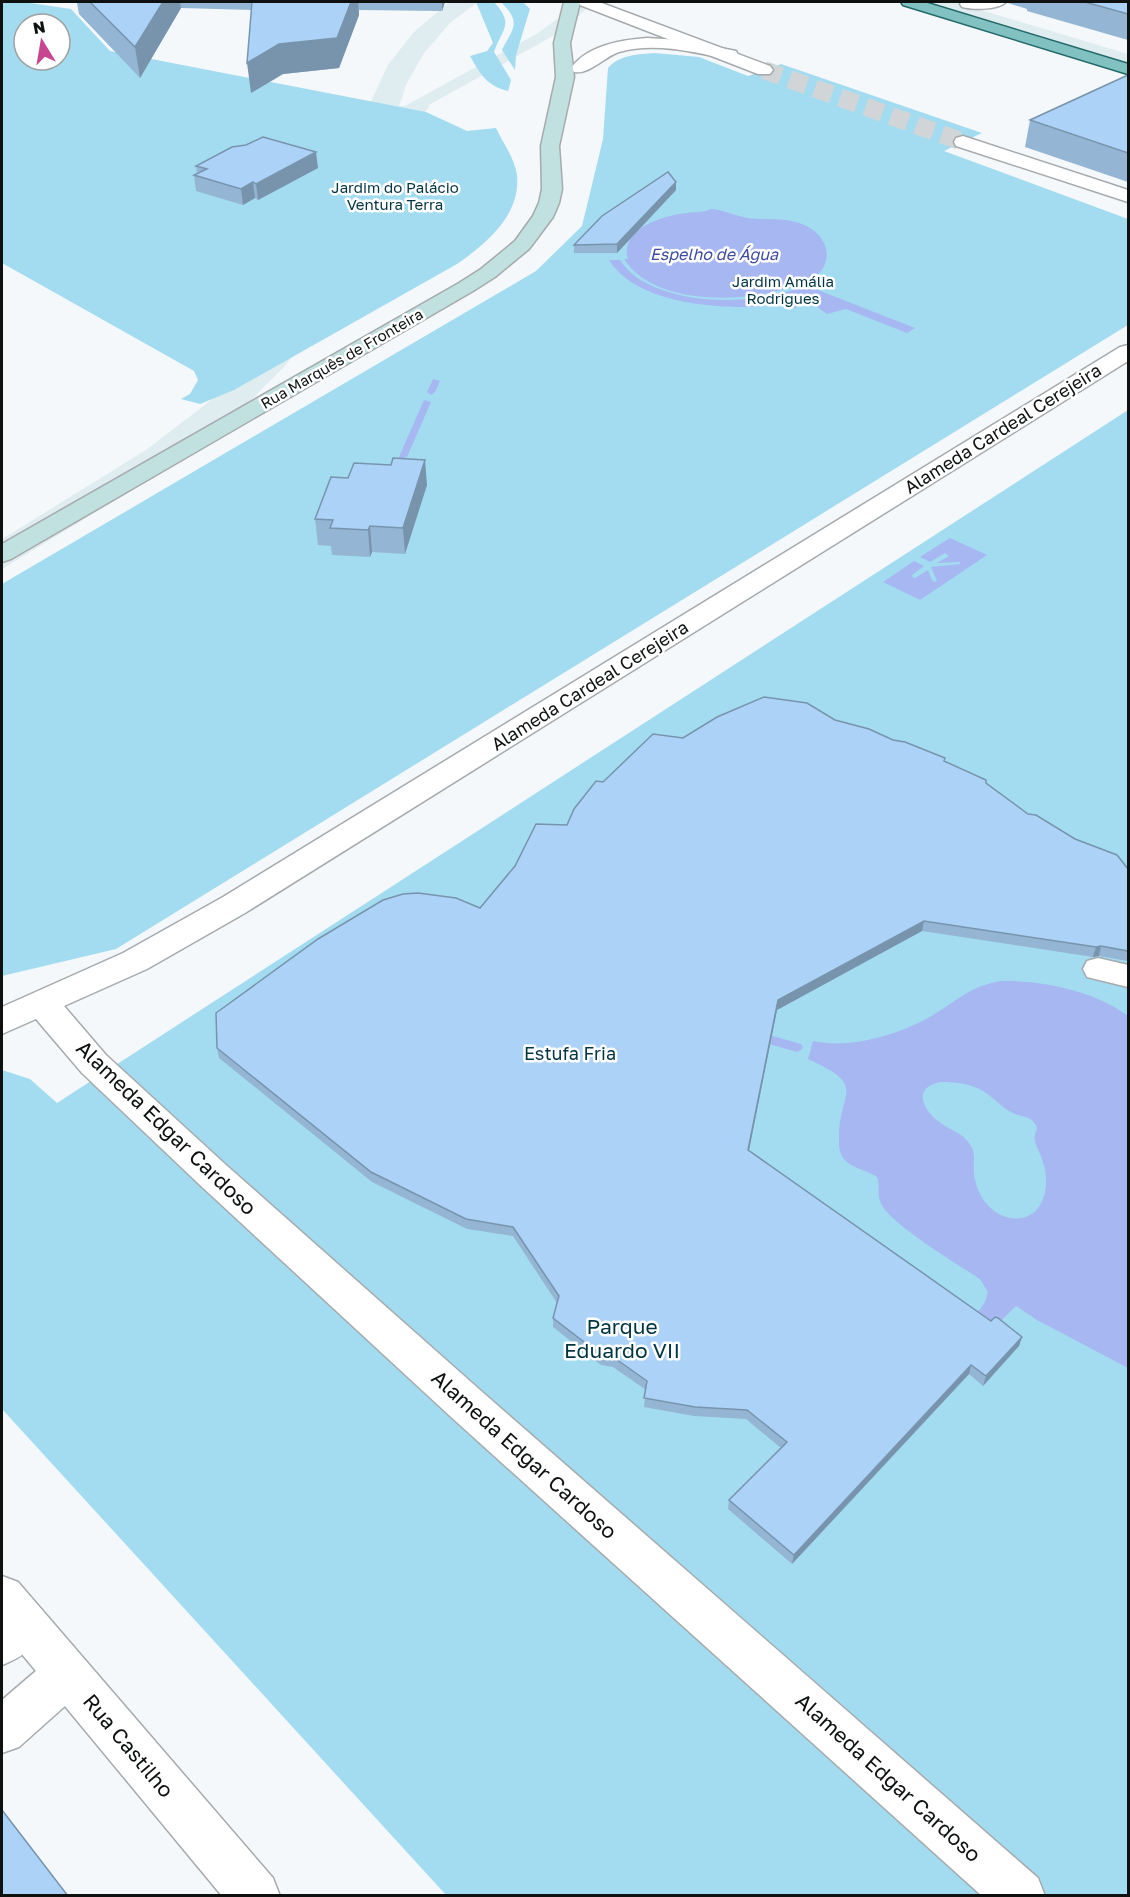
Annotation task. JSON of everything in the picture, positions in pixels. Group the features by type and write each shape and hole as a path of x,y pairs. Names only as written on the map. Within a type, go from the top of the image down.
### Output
{"main road":[{"name":"Rua Marquês de Fronteira","path":"572,2 562,43 572,72"},
{"path":"909,2 1010,24 1062,32"},
{"path":"589,23 590,3"},
{"path":"964,3 1010,24 1128,69"},
{"name":"Rua Marquês de Fronteira","path":"2,554 456,292 507,259 534,231 549,203 552,189 550,146 572,72 585,40"}],"street":[{"path":"964,3 998,2"},
{"path":"590,3 764,70"},
{"path":"572,72 605,52 638,45 683,46 730,55"},
{"path":"963,142 1128,196"},
{"name":"Alameda Cardeal Cerejeira","path":"41,1002 135,961 234,905 1128,352"},
{"path":"1098,969 1128,976"},
{"path":"2,1011 41,1002"},
{"path":"2,1022 41,1002"},
{"name":"Alameda Edgar Cardoso","path":"41,1002 94,1065 231,1191 474,1411 1020,1896"},
{"name":"Rua Castilho","path":"9,1621 67,1674 255,1896"},
{"path":"2,1730 67,1674"}],"shaded area":[{"path":"449,2 478,2 451,22 424,53 406,85 399,106 405,106 538,33 564,14 575,2 593,2 553,36 427,106 430,106 411,127 318,325 283,368 243,408 139,486 2,569 2,539 146,450 210,401 250,363 388,65 413,33"},
{"path":"924,2 954,2 1128,54 1128,64"}],"green space":[{"name":"Jardim do Palácio Ventura Terra","path":"2,2 23,2 71,9 110,51 426,112 467,131 496,128 516,169 517,189 513,203 499,227 490,238 468,256 234,390 200,404 181,399 190,394 198,380 194,371 2,263"},
{"path":"476,2 494,2 504,16 505,27 494,52 511,80 508,91 489,82 470,56 487,51 493,43"},
{"path":"501,2 523,2 530,9 516,55 515,70 502,50 514,26 512,15"},
{"name":"Jardim Amália Rodrigues","path":"655,53 699,57 748,76 781,64 982,133 944,151 1128,219 1128,325 116,949 2,976 2,584 536,271 582,226 603,139 608,68 623,58"},
{"name":"Parque Eduardo VII","path":"1128,410 1128,1895 446,1895 2,1409 2,1070 30,1079 57,1103"}],"water":[{"name":"Espelho de Água","path":"711,209 748,218 786,220 802,224 819,236 827,253 826,262 812,280 809,279 765,294 711,298 660,287 639,276 624,259 628,259 627,249 630,240 643,227 670,216"},
{"path":"609,260 620,260 635,276 655,287 680,295 706,299 761,298 805,285 915,328 907,333 846,309 827,314 809,301 800,301 796,308 790,309 781,299 755,307 717,306 675,300 636,285 621,274"},
{"path":"950,538 987,555 920,600 883,582 914,561 924,566 911,576 915,578 928,570 933,582 937,581 931,567 960,564 960,562 937,563 949,556 945,553 930,562 920,557"},
{"path":"1017,981 1068,989 1100,1000 1128,1016 1128,1368 1037,1320 1016,1306 994,1328 973,1319 985,1302 988,1292 980,1279 924,1243 895,1220 880,1201 877,1177 848,1163 840,1153 840,1123 845,1100 845,1084 839,1077 808,1059 813,1041 856,1042 885,1036 926,1019 970,991 989,983","holes":["940,1082 979,1089 1009,1111 1035,1123 1037,1127 1036,1146 1045,1170 1046,1187 1041,1204 1029,1215 1012,1218 1003,1216 988,1206 975,1181 973,1149 968,1141 938,1121 924,1105 923,1094 926,1089"]}],"building":[{"path":"90,2 163,2 135,47"},
{"path":"252,2 351,2 337,38 279,44 247,63"},
{"path":"1085,2 1128,2 1128,14"},
{"path":"1128,75 1128,153 1030,120"},
{"path":"263,137 316,152 256,184 253,182 241,189 194,175 207,169 196,166 232,147 246,145"},
{"path":"668,172 676,182 617,244 574,245 602,216"},
{"path":"393,458 425,460 403,528 370,526 368,530 330,528 333,520 315,519 331,477 348,478 354,463 391,465"},
{"name":"Estufa Fria","path":"764,697 807,703 835,720 869,729 945,758 944,761 986,780 986,783 1028,814 1036,815 1075,839 1117,855 1128,869 1128,951 924,921 778,1000 748,1150 991,1321 995,1317 998,1318 1022,1337 986,1376 971,1365 794,1555 729,1500 787,1442 747,1410 695,1407 644,1398 647,1381 613,1357 601,1355 553,1318 559,1296 513,1227 466,1219 371,1172 217,1048 216,1013 318,939 383,900 403,894 418,893 456,898 480,908 515,866 536,824 567,825 574,809 596,781 603,782 653,734 683,738 717,717"},
{"path":"2,1810 68,1896 2,1896"}],"waterway":[{"path":"431,392 436,381"},
{"path":"403,457 427,402"},
{"path":"755,1036 797,1047"}],"tunnel":[{"path":"764,70 963,142"}]}
